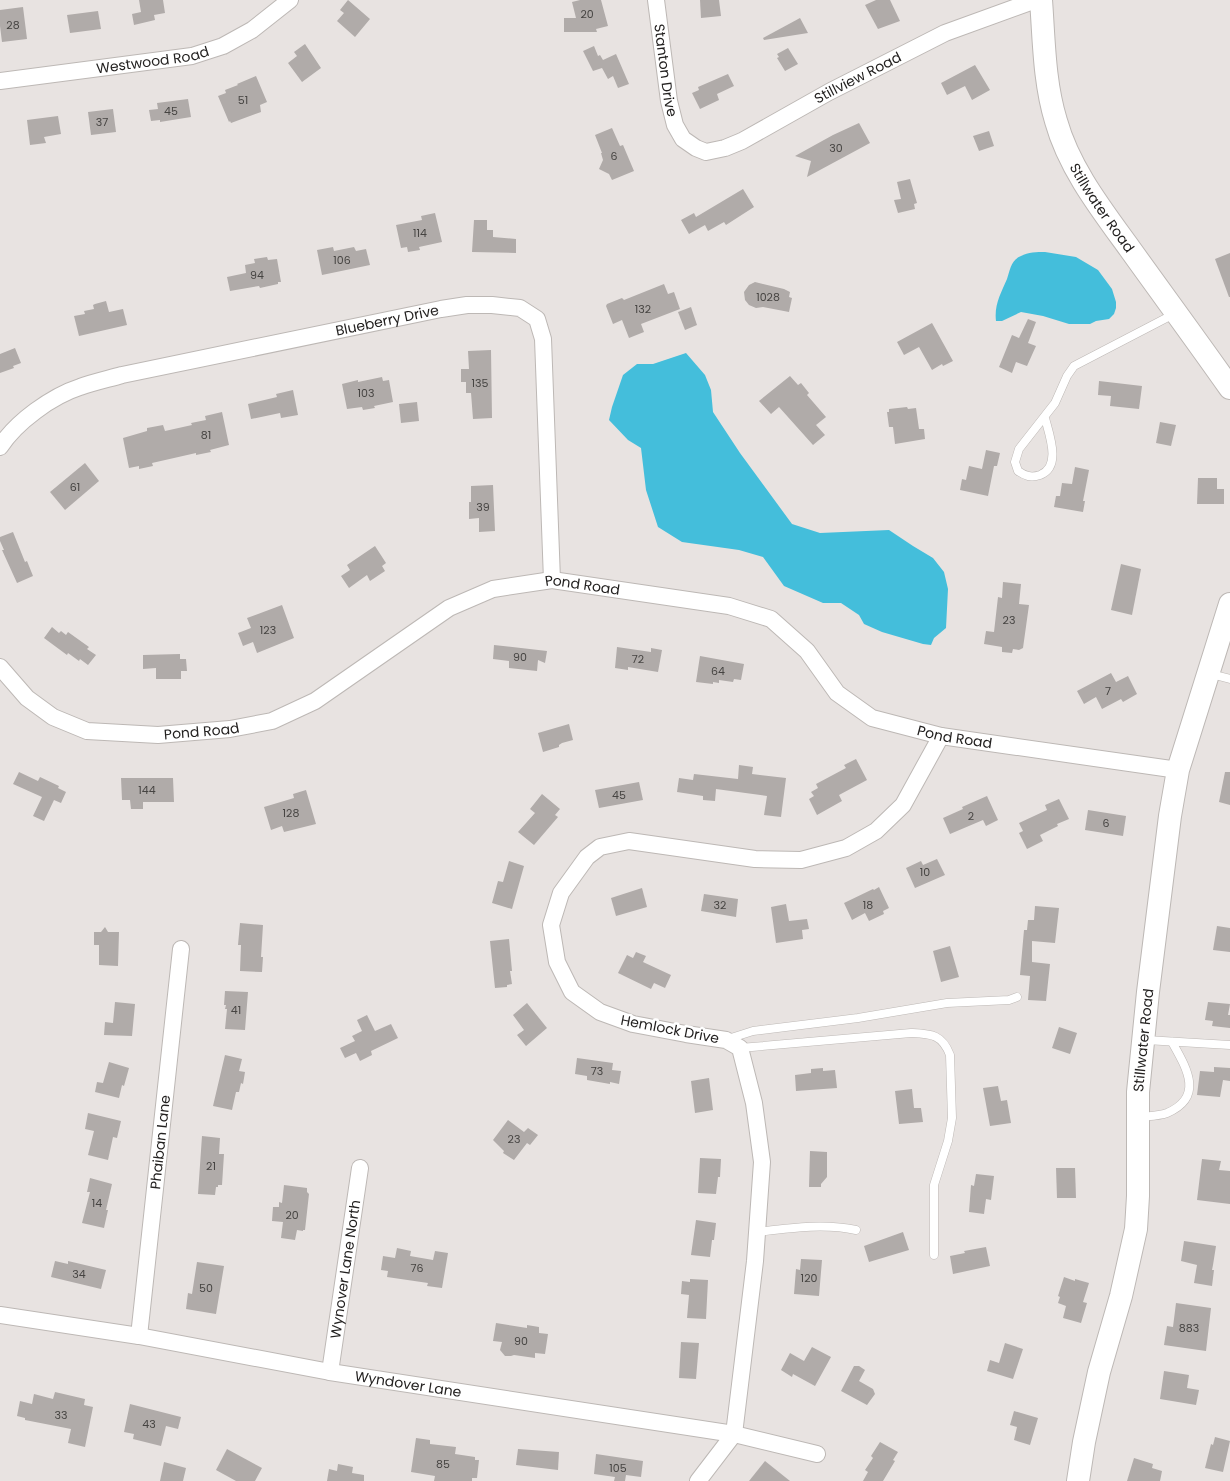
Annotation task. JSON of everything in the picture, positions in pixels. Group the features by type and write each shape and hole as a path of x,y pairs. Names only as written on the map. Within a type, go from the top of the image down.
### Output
{"main road":[{"name":"Stillwater Road","path":"1041,0 1050,98 1056,122 1071,160 1099,206 1230,388"},
{"name":"Stillwater Road","path":"1078,1481 1099,1372 1121,1296 1136,1229 1138,1196 1138,1092 1170,816 1178,770 1219,676 1230,604"}],"street":[{"name":"Westwood Road","path":"0,81 192,56 223,46 252,30 290,0"},
{"name":"Stanton Drive","path":"656,0 669,101 675,125 684,139"},
{"name":"Stillview Road","path":"684,139 696,148 706,152 725,148 742,141 874,68 945,33 1036,0"},
{"name":"Blueberry Drive","path":"0,447 8,435 44,404 79,387 122,375 467,304 520,308 537,320 543,339 552,580"},
{"name":"Pond Road","path":"0,667 27,698 52,717 87,731 158,735 230,729 272,721 315,701 449,608 493,589 552,580 729,606 771,619 806,651 836,693 872,718 941,736 1178,770"},
{"name":"Hemlock Drive","path":"740,1048 726,1040 634,1024 600,1012 572,992 556,962 551,926 561,893 587,857 600,847 629,841 755,859 800,860 846,848 876,831 903,804 941,736"},
{"name":"Phaiban Lane","path":"139,1336 181,949"},
{"path":"698,1481 734,1434 755,1261 762,1162 754,1103 740,1048"},
{"name":"Wynover Lane North","path":"330,1372 360,1168"},
{"name":"Wyndover Lane","path":"0,1315 139,1336 330,1372 734,1434 817,1454"}],"lane":[{"path":"1045,418 1052,449 1052,461 1049,470 1035,476 1025,476 1018,471 1015,462 1019,450 1055,403 1067,376 1074,366 1176,313"},
{"path":"726,1040 753,1031 858,1018 947,1003 1009,1000 1017,997"},
{"path":"740,1048 910,1033 926,1034 939,1038 946,1046 950,1055 952,1118 948,1141 934,1185 934,1255"},
{"path":"1144,1040 1230,1046"},
{"path":"1138,1118 1166,1113 1185,1100 1189,1093 1190,1079 1172,1042"},
{"path":"757,1232 815,1226 840,1226 856,1230"}],"water":[{"path":"1045,252 1076,257 1098,270 1112,289 1116,302 1114,314 1109,319 1090,324 1069,324 1021,312 1002,321 996,321 999,299 1013,263 1018,258 1027,254"},
{"path":"686,353 705,375 711,390 713,412 740,453 792,524 820,533 889,530 933,558 944,572 948,589 946,628 934,638 931,645 882,632 864,624 859,615 841,603 823,603 784,586 763,557 739,550 682,542 658,527 646,490 641,448 628,440 609,420 623,375 637,364 653,364"}],"building":[{"path":"139,0 163,0 165,13 154,15 155,20 134,25 132,14 141,12"},
{"path":"348,0 370,19 355,37 337,21 344,13 340,10"},
{"path":"601,0 608,26 596,29 597,32 564,32 564,18 576,18 572,2"},
{"path":"700,0 719,0 721,16 701,18"},
{"path":"876,0 890,0 900,21 878,29 865,5"},
{"path":"23,7 27,39 2,42 0,10"},
{"path":"98,11 101,29 70,33 67,15"},
{"path":"800,18 808,33 764,40 763,38"},
{"path":"305,44 321,68 302,82 288,63 297,56 294,52"},
{"path":"594,46 598,56 600,55 603,60 616,54 629,84 618,88 613,76 608,79 602,68 593,71 583,51"},
{"path":"788,48 798,64 785,71 777,58 779,57 777,54"},
{"path":"975,65 990,90 972,100 965,86 947,95 941,83"},
{"path":"728,74 734,86 717,94 719,100 700,109 692,93 699,90 698,87"},
{"path":"256,76 267,102 260,105 261,112 231,123 229,122 218,96 226,93 225,90"},
{"path":"188,99 191,117 160,122 160,120 151,121 149,110 158,109 157,103"},
{"path":"113,109 116,132 91,135 88,112"},
{"path":"58,116 61,134 44,137 46,143 30,145 27,120"},
{"path":"859,123 870,143 807,177 811,161 795,156"},
{"path":"612,128 620,146 623,145 634,171 612,180 609,174 599,169 603,160 595,135"},
{"path":"989,131 994,146 979,151 973,136"},
{"path":"910,179 917,203 914,204 915,209 898,213 894,200 901,199 897,182"},
{"path":"743,189 754,207 726,225 724,222 708,231 705,225 689,234 681,220 694,213 696,217"},
{"path":"435,213 442,242 419,247 420,250 408,252 407,247 401,248 396,225 422,220 421,216"},
{"path":"474,220 487,220 487,230 493,230 493,237 516,239 516,253 472,252"},
{"path":"333,247 334,251 354,247 356,251 366,249 370,265 322,275 317,250"},
{"path":"1230,253 1230,297 1229,297 1215,259"},
{"path":"267,257 268,260 277,259 281,282 260,288 259,286 230,291 227,277 246,273 245,265 255,263 254,259"},
{"path":"755,282 790,292 789,297 792,298 789,312 763,307 756,308 749,305 745,300 744,292 749,285"},
{"path":"664,284 668,294 674,292 680,309 641,324 644,332 629,338 622,320 613,324 606,306 607,304 622,298 624,300"},
{"path":"106,301 109,312 123,309 127,325 79,336 74,316 85,314 84,311 94,309 93,305"},
{"path":"691,307 697,325 685,330 678,312"},
{"path":"1028,319 1036,322 1028,343 1036,346 1027,366 1016,362 1012,373 999,367 1012,335 1019,338"},
{"path":"932,323 953,361 943,366 942,364 932,370 919,347 904,355 897,342"},
{"path":"15,348 21,363 13,366 14,368 0,373 0,354"},
{"path":"491,350 492,418 473,419 471,393 466,393 466,382 461,382 461,369 469,369 468,351"},
{"path":"790,376 798,385 801,383 809,393 807,395 826,417 816,425 825,435 813,445 779,407 771,414 759,401"},
{"path":"382,377 383,381 389,380 393,402 363,410 362,407 347,409 342,384"},
{"path":"1099,381 1142,386 1139,409 1110,406 1111,396 1098,395"},
{"path":"293,390 298,415 281,418 280,413 251,419 248,404 277,397 276,394"},
{"path":"417,402 419,421 401,423 399,404"},
{"path":"907,407 908,409 916,408 919,429 924,429 925,439 895,444 893,427 889,427 887,412 889,412 889,409"},
{"path":"222,412 229,445 210,450 211,452 196,455 196,453 152,463 153,466 139,469 139,466 129,468 123,438 147,431 147,428 163,425 165,431 192,425 191,423 206,420 205,416"},
{"path":"1160,422 1176,425 1171,446 1156,443"},
{"path":"986,450 1000,453 997,466 994,466 988,496 960,490 962,479 966,480 969,466 982,469"},
{"path":"85,463 99,481 65,510 50,492"},
{"path":"1075,467 1089,470 1083,501 1085,501 1083,512 1054,507 1056,496 1060,496 1062,483 1072,484"},
{"path":"1198,478 1217,478 1217,489 1224,489 1224,504 1197,504"},
{"path":"493,485 495,531 479,532 479,518 469,519 471,486"},
{"path":"13,532 33,576 17,583 2,550 4,550 0,541 0,537"},
{"path":"375,546 386,563 382,566 385,571 370,581 367,575 349,588 341,576 350,570 347,565"},
{"path":"1121,564 1141,569 1132,615 1111,610"},
{"path":"1003,582 1021,584 1019,604 1029,605 1023,648 1019,650 1013,649 1012,653 1002,652 1002,647 984,644 986,631 994,632 998,597 1002,598"},
{"path":"282,605 294,638 257,653 253,642 243,646 238,633 251,628 247,618"},
{"path":"52,627 59,633 61,631 66,635 68,632 89,647 87,649 96,655 88,665 68,653 67,655 44,638"},
{"path":"494,645 547,651 545,663 538,660 537,671 509,668 509,661 493,659"},
{"path":"617,647 651,652 651,648 662,650 658,672 628,667 628,670 615,668"},
{"path":"180,654 180,659 186,659 187,671 181,671 181,679 156,679 156,668 143,669 143,655"},
{"path":"700,656 744,664 741,680 734,679 733,682 719,680 719,683 713,682 713,684 696,682"},
{"path":"1111,673 1116,682 1128,676 1137,694 1123,702 1121,699 1102,709 1096,697 1084,704 1077,691"},
{"path":"569,724 573,740 543,752 538,733"},
{"path":"856,759 867,780 839,795 842,801 817,815 809,799 814,796 811,792 818,788 816,784 846,768 844,765"},
{"path":"739,765 753,767 752,774 786,778 781,817 764,815 767,796 716,789 715,801 703,800 703,796 677,792 679,778 693,780 694,774 738,779"},
{"path":"19,772 38,781 40,777 59,786 58,788 66,792 61,803 54,800 44,821 33,816 42,797 13,784"},
{"path":"1225,772 1230,772 1230,805 1219,802"},
{"path":"121,778 173,778 174,802 143,802 143,809 131,809 130,800 122,800"},
{"path":"639,782 643,800 599,808 595,790"},
{"path":"306,790 316,824 284,832 282,826 271,830 264,807 294,798 293,794"},
{"path":"542,794 560,809 555,815 558,817 534,845 518,832 535,813 530,809"},
{"path":"987,796 998,820 986,826 983,820 950,834 943,818"},
{"path":"1059,799 1069,819 1040,835 1043,841 1027,849 1019,833 1023,831 1019,823 1047,810 1045,805"},
{"path":"1088,810 1126,816 1123,836 1085,830"},
{"path":"937,859 945,875 915,888 906,868 921,861 923,865"},
{"path":"509,861 524,866 512,909 492,903 498,881 503,882"},
{"path":"879,887 889,908 883,911 884,914 869,921 865,913 852,920 844,903"},
{"path":"642,888 647,907 616,916 611,898"},
{"path":"704,894 738,899 736,917 701,911"},
{"path":"786,904 789,921 807,919 809,929 802,930 803,939 776,943 771,907"},
{"path":"1035,906 1059,908 1055,943 1032,941 1032,962 1050,964 1046,1001 1028,1000 1030,976 1020,975 1024,930 1027,930 1028,920 1034,920"},
{"path":"240,923 263,925 262,972 240,971 241,945 238,945"},
{"path":"1217,926 1230,928 1230,952 1213,950"},
{"path":"105,927 108,932 119,932 118,966 99,965 99,945 94,945 94,932 101,932"},
{"path":"509,939 512,984 507,985 507,987 495,988 490,941"},
{"path":"950,946 959,977 941,982 933,951"},
{"path":"636,952 646,956 643,962 671,975 665,988 654,983 651,989 618,973 627,955 633,958"},
{"path":"225,991 248,992 245,1030 225,1029 227,1009 225,1009 226,1005 224,1005"},
{"path":"115,1002 135,1004 132,1036 104,1035 105,1022 113,1023"},
{"path":"1208,1002 1230,1004 1228,1015 1230,1015 1230,1028 1212,1026 1213,1021 1205,1020"},
{"path":"527,1003 547,1028 526,1046 517,1035 524,1030 513,1015"},
{"path":"367,1015 375,1031 391,1024 398,1038 371,1051 372,1055 360,1061 356,1053 345,1058 340,1048 355,1041 352,1036 362,1031 357,1020"},
{"path":"1059,1027 1077,1033 1070,1054 1052,1048"},
{"path":"225,1055 242,1059 239,1071 245,1072 243,1084 241,1083 239,1092 236,1092 232,1110 213,1106"},
{"path":"577,1058 613,1063 612,1070 621,1071 619,1084 587,1080 587,1076 575,1074"},
{"path":"109,1062 129,1068 119,1098 95,1092 97,1082 103,1083"},
{"path":"1214,1067 1230,1068 1230,1081 1223,1080 1220,1097 1197,1095 1200,1071 1214,1072"},
{"path":"823,1068 823,1071 835,1070 837,1088 796,1091 795,1075 811,1073 811,1069"},
{"path":"709,1078 713,1110 695,1113 691,1081"},
{"path":"998,1086 1001,1101 1007,1100 1011,1123 990,1126 983,1088"},
{"path":"912,1089 914,1108 921,1108 923,1122 899,1124 895,1091"},
{"path":"88,1113 121,1121 117,1138 113,1137 108,1160 88,1155 94,1131 85,1129"},
{"path":"508,1120 524,1132 528,1128 538,1135 530,1145 527,1143 514,1160 503,1153 504,1151 493,1140"},
{"path":"202,1136 220,1138 219,1154 224,1154 222,1185 216,1187 215,1195 198,1194"},
{"path":"810,1151 827,1152 827,1177 821,1184 821,1187 809,1187"},
{"path":"700,1158 721,1159 720,1177 718,1177 716,1194 698,1193"},
{"path":"1202,1159 1221,1161 1219,1170 1230,1171 1230,1204 1197,1200"},
{"path":"1056,1168 1075,1168 1076,1198 1057,1198"},
{"path":"976,1174 994,1176 991,1200 986,1199 984,1214 969,1212 971,1185 974,1186"},
{"path":"90,1178 112,1184 104,1228 82,1223 90,1192 87,1192"},
{"path":"284,1185 307,1188 309,1194 305,1230 297,1230 295,1240 281,1238 283,1222 272,1221 273,1207 279,1207 279,1202 282,1203"},
{"path":"696,1220 716,1223 710,1257 691,1255"},
{"path":"903,1232 909,1250 869,1262 864,1246"},
{"path":"1184,1241 1216,1246 1212,1270 1214,1270 1212,1286 1194,1283 1197,1265 1181,1261"},
{"path":"986,1247 990,1266 953,1274 950,1256"},
{"path":"397,1248 411,1251 410,1256 433,1260 435,1251 448,1253 442,1288 427,1286 428,1283 387,1277 388,1271 381,1270 383,1256 395,1258"},
{"path":"801,1259 822,1260 819,1296 794,1294 796,1269 800,1270"},
{"path":"55,1261 68,1264 68,1261 106,1270 101,1289 51,1277"},
{"path":"197,1262 224,1266 216,1314 186,1309 188,1293 192,1294"},
{"path":"1064,1277 1089,1283 1083,1302 1087,1303 1081,1323 1063,1318 1066,1306 1058,1303 1060,1297 1058,1296"},
{"path":"690,1279 708,1280 706,1319 687,1318 689,1295 681,1294 682,1281 690,1282"},
{"path":"1176,1303 1211,1308 1206,1351 1164,1345 1167,1326 1173,1327"},
{"path":"496,1323 527,1328 527,1325 539,1327 539,1333 548,1334 545,1354 535,1353 535,1358 514,1355 505,1356 500,1350 502,1342 493,1341"},
{"path":"681,1342 699,1343 696,1379 679,1378"},
{"path":"1005,1343 1023,1349 1013,1379 987,1371 990,1360 999,1363"},
{"path":"812,1347 831,1357 815,1386 793,1374 792,1377 781,1370 790,1353 804,1361"},
{"path":"854,1366 859,1366 865,1370 859,1381 873,1389 875,1394 867,1405 841,1391"},
{"path":"1164,1371 1189,1375 1187,1388 1199,1390 1196,1405 1160,1399"},
{"path":"55,1392 85,1399 84,1405 93,1407 85,1447 68,1443 71,1429 25,1420 25,1418 17,1416 20,1401 32,1404 34,1394 53,1399"},
{"path":"130,1404 181,1417 178,1429 166,1426 161,1446 133,1439 134,1434 124,1432"},
{"path":"1014,1411 1038,1418 1030,1445 1014,1440 1017,1427 1010,1425"},
{"path":"1215,1437 1230,1441 1223,1472 1205,1468 1211,1444 1213,1445"},
{"path":"416,1438 430,1440 430,1444 456,1447 455,1454 475,1457 475,1460 479,1460 477,1478 472,1478 472,1481 434,1481 435,1476 411,1472"},
{"path":"880,1442 898,1452 893,1460 895,1461 883,1481 863,1481 868,1472 865,1470 873,1458 871,1456"},
{"path":"227,1449 262,1468 255,1481 236,1481 216,1470"},
{"path":"518,1449 559,1452 558,1470 516,1465"},
{"path":"596,1454 643,1461 641,1477 626,1475 625,1481 614,1481 615,1477 594,1474"},
{"path":"1134,1458 1153,1464 1152,1468 1162,1471 1160,1481 1127,1481"},
{"path":"765,1461 790,1481 749,1481"},
{"path":"164,1462 186,1468 183,1481 160,1481"},
{"path":"338,1464 353,1467 352,1473 364,1475 364,1481 327,1481 329,1469 337,1471"}]}
